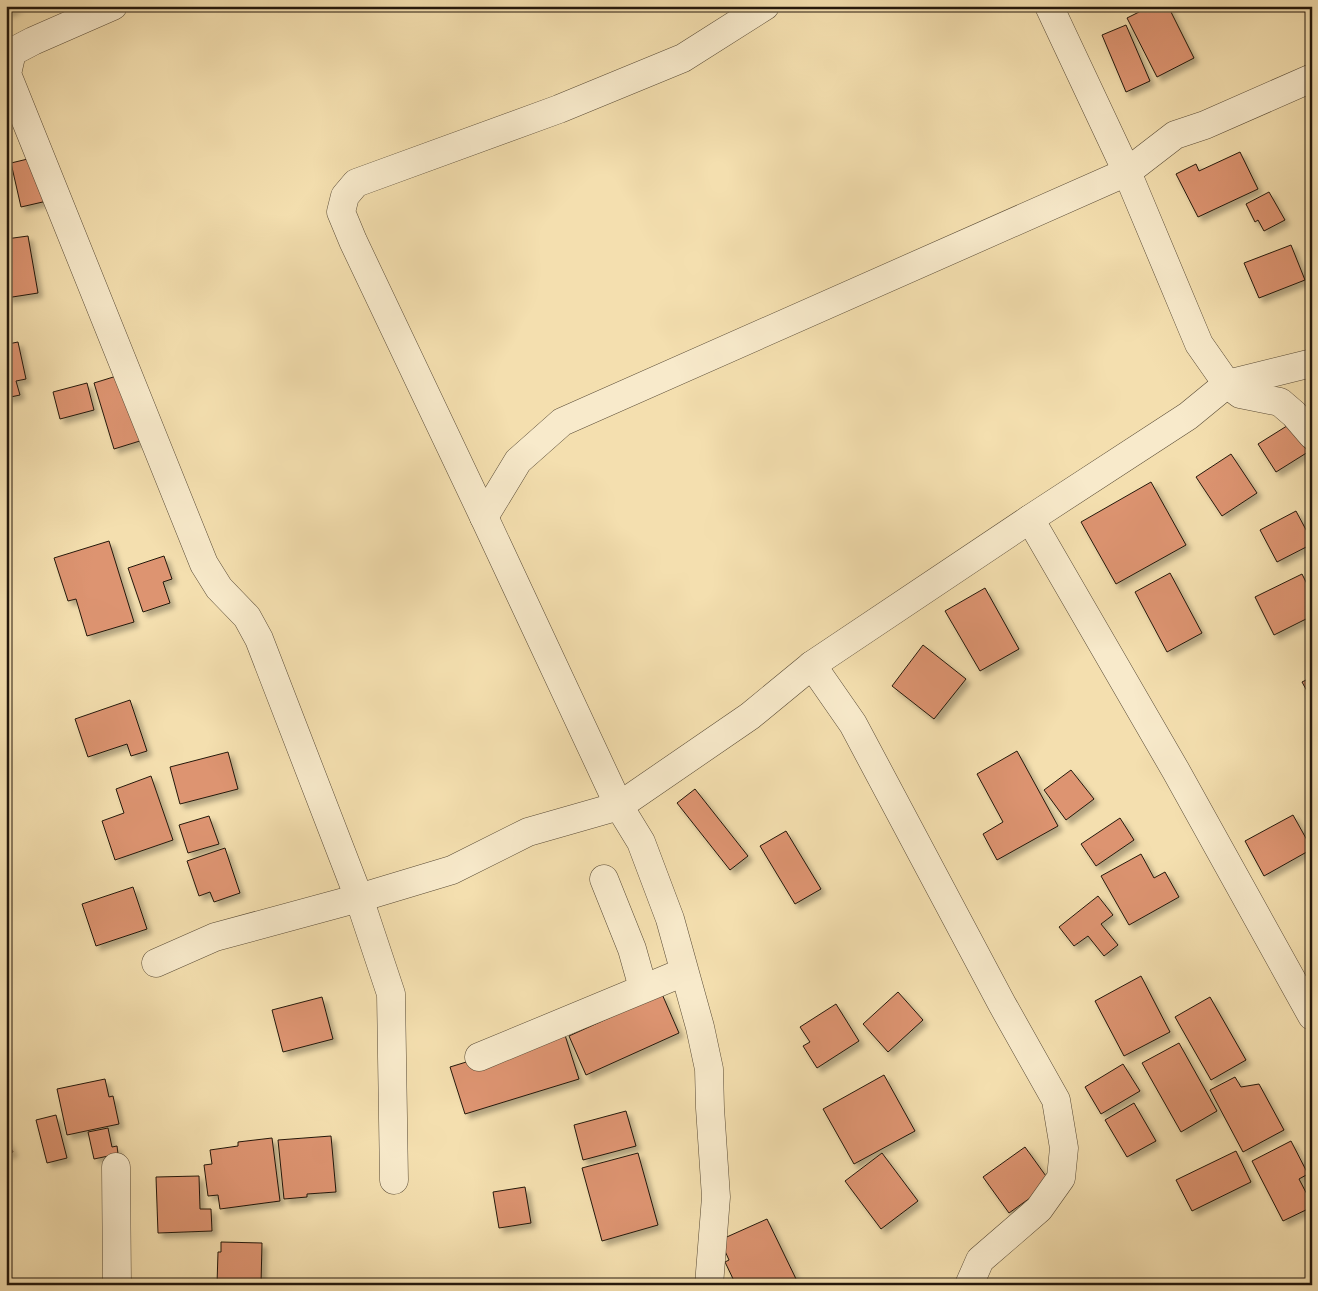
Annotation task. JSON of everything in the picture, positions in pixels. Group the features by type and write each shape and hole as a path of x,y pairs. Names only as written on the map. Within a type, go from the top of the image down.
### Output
{"street":[{"path":"112,6 12,52 7,74 204,564 218,588 247,617 259,639 359,898 391,994 394,1180"},
{"path":"709,1285 716,1197 709,1069 700,1027 670,919 641,842 619,806 352,241 341,212 346,196 356,183 559,109 683,58 765,6"},
{"path":"1049,6 1127,172 1199,344 1226,384 1240,394 1280,402 1294,414 1312,435"},
{"path":"484,517 518,461 562,422 1127,172 1175,135 1312,78"},
{"path":"156,963 215,937 359,898 452,870 528,832 619,806 750,716 812,665 1188,416 1226,384 1312,363"},
{"path":"1030,519 1176,771 1312,1016"},
{"path":"812,665 853,724 1002,1004 1056,1100 1064,1148 1061,1178 1039,1209 980,1260 969,1285"},
{"path":"604,879 632,949 643,988"},
{"path":"479,1057 684,972"},
{"path":"116,1167 117,1285"}],"building":[{"path":"6,6 19,6 6,13"},
{"path":"1151,6 1168,6 1194,58 1157,77 1127,18"},
{"path":"1126,25 1150,81 1126,92 1102,35"},
{"path":"1240,152 1258,189 1198,217 1176,174 1196,164 1199,171"},
{"path":"36,157 47,201 21,207 11,163"},
{"path":"1269,192 1285,220 1264,231 1258,220 1255,222 1246,204"},
{"path":"28,236 38,293 6,298 6,239"},
{"path":"1291,245 1305,280 1259,298 1244,263"},
{"path":"6,336 8,344 18,342 26,379 16,381 20,395 6,398"},
{"path":"123,374 143,440 114,449 94,383"},
{"path":"87,383 94,410 60,419 53,392"},
{"path":"1290,424 1308,452 1276,472 1258,444"},
{"path":"1231,454 1257,493 1222,516 1196,477"},
{"path":"1151,482 1186,545 1116,584 1081,522"},
{"path":"1296,511 1312,544 1277,562 1260,530"},
{"path":"109,541 134,622 87,636 76,599 68,601 54,558"},
{"path":"164,556 172,579 163,582 170,603 143,612 128,568"},
{"path":"1170,573 1202,633 1167,652 1135,592"},
{"path":"1302,574 1312,594 1312,616 1274,635 1255,597"},
{"path":"985,588 1019,649 980,671 945,611"},
{"path":"923,645 966,679 934,719 892,686"},
{"path":"1312,677 1312,700 1302,682"},
{"path":"130,700 147,751 131,756 127,744 88,757 75,719"},
{"path":"1017,751 1058,826 997,860 983,834 1003,822 977,774"},
{"path":"228,752 238,789 180,804 170,767"},
{"path":"1071,770 1094,799 1066,820 1044,790"},
{"path":"151,776 173,840 115,860 102,821 124,813 116,789"},
{"path":"695,789 748,856 730,870 677,803"},
{"path":"1293,815 1312,849 1264,876 1245,841"},
{"path":"209,816 219,844 188,853 179,825"},
{"path":"1120,818 1134,840 1096,866 1081,844"},
{"path":"786,831 821,889 795,904 760,846"},
{"path":"225,848 240,893 214,902 210,892 199,896 187,861"},
{"path":"1141,854 1154,878 1165,872 1179,897 1129,925 1101,876"},
{"path":"133,887 147,929 96,946 82,904"},
{"path":"1098,896 1113,915 1101,924 1118,945 1104,956 1088,936 1074,946 1059,927"},
{"path":"1141,976 1170,1032 1124,1056 1095,1001"},
{"path":"898,992 923,1020 888,1052 863,1024"},
{"path":"662,994 679,1033 586,1075 569,1036"},
{"path":"322,997 333,1039 283,1052 272,1010"},
{"path":"1210,997 1246,1060 1211,1080 1175,1017"},
{"path":"836,1004 859,1041 817,1068 803,1046 810,1042 800,1027"},
{"path":"564,1032 579,1079 465,1114 450,1067"},
{"path":"1179,1043 1217,1111 1181,1132 1142,1063"},
{"path":"1123,1064 1140,1091 1101,1114 1085,1087"},
{"path":"884,1075 915,1131 854,1164 823,1109"},
{"path":"1235,1077 1241,1087 1259,1084 1284,1130 1243,1152 1210,1090"},
{"path":"105,1079 109,1097 113,1096 119,1124 67,1135 57,1089"},
{"path":"1134,1103 1156,1141 1127,1157 1105,1120"},
{"path":"626,1111 636,1146 583,1160 574,1125"},
{"path":"56,1115 67,1158 47,1163 36,1120"},
{"path":"108,1128 112,1147 117,1146 118,1154 94,1159 88,1132"},
{"path":"331,1136 336,1192 307,1194 307,1197 284,1199 278,1140"},
{"path":"272,1138 280,1201 220,1209 218,1195 208,1196 204,1165 212,1164 210,1150 238,1146 238,1142"},
{"path":"6,1139 13,1152 6,1155"},
{"path":"1291,1141 1308,1174 1299,1179 1312,1207 1283,1221 1252,1161"},
{"path":"1025,1147 1051,1183 1009,1213 983,1177"},
{"path":"1236,1151 1251,1182 1192,1211 1176,1180"},
{"path":"638,1153 658,1225 602,1241 582,1168"},
{"path":"882,1153 918,1201 881,1229 845,1181"},
{"path":"199,1176 200,1209 211,1209 212,1231 158,1233 156,1177"},
{"path":"525,1187 531,1223 499,1228 493,1192"},
{"path":"767,1219 798,1283 795,1285 736,1285 725,1262 729,1260 720,1240"},
{"path":"221,1242 262,1243 261,1285 217,1285 218,1252 221,1252"}]}
